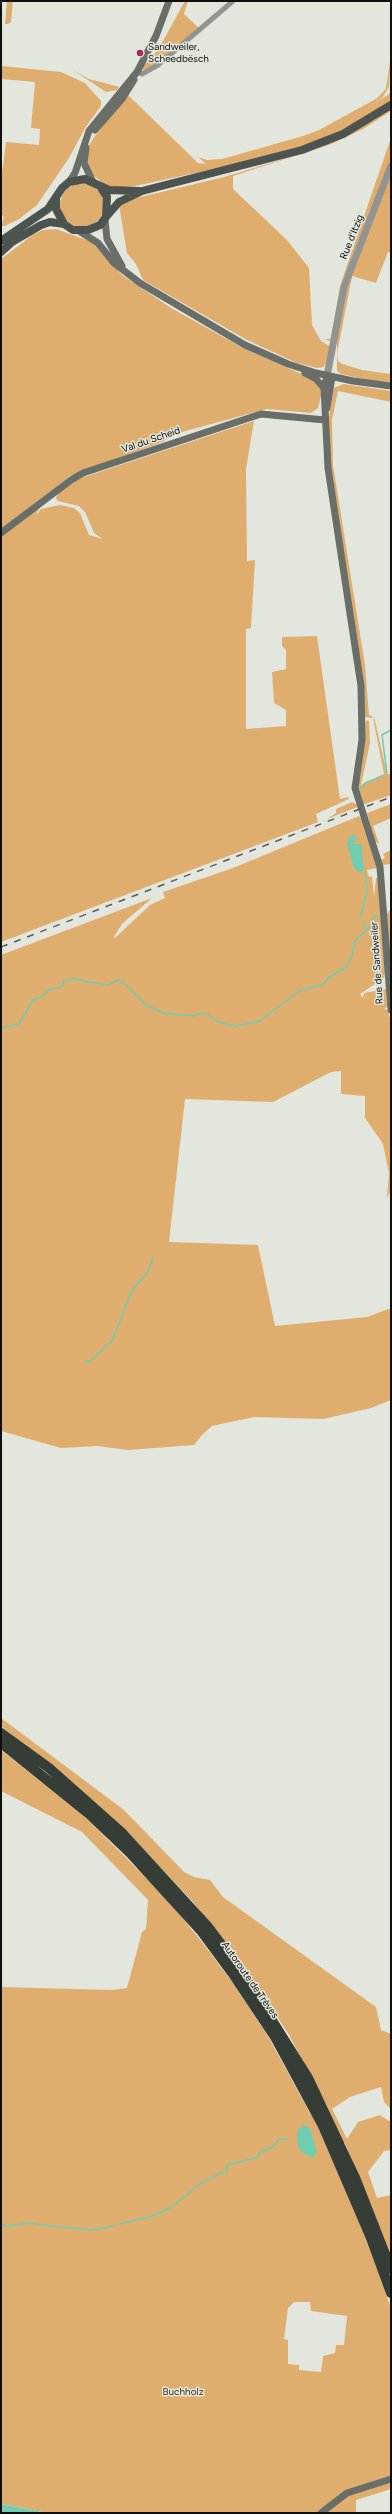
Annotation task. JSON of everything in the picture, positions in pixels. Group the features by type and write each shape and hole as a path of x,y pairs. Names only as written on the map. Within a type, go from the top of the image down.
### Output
{"highway":[{"name":"Autoroute de Trèves","path":"1,1733 49,1768 94,1807 175,1889 208,1927 239,1968 304,2079 391,2269"},
{"name":"Autoroute de Trèves","path":"1,1743 88,1813 130,1853 169,1895 202,1932 233,1974 304,2079"},
{"name":"Autoroute de Trèves","path":"352,2181 391,2293"}],"main road":[{"path":"90,139 124,97 156,36 169,1"},
{"path":"1,241 48,209 75,173 89,131 137,72"},
{"path":"110,104 110,110 93,130 84,163 92,180 100,186 109,190 142,191"},
{"path":"79,231 95,228 106,218 119,202 142,191 302,150 343,134 391,105"},
{"path":"68,182 78,179 92,180"},
{"path":"100,186 107,197 107,239 112,252 126,271"},
{"path":"57,196 56,210 64,224"},
{"path":"1,252 12,242 41,225 50,222 64,224 79,231 98,243 114,263 156,293 245,345 288,364 316,379 328,389 342,379"},
{"path":"288,364 342,379 391,386"},
{"name":"Rue de Sandweiler","path":"330,376 325,420 333,505 359,666 362,740 355,788 378,858 384,914 391,1010"},
{"name":"Val du Scheid","path":"1,532 71,480 83,474 261,414 325,420"},
{"path":"321,2513 347,2493 391,2479"}],"street":[{"path":"137,72 142,74 158,65 233,1"},
{"name":"Rue d'Itzig","path":"330,376 330,361 338,317 351,265 391,166"},
{"name":"Rue d'Itzig","path":"330,376 338,317"},
{"path":"316,373 325,368 330,361"}],"green space":[{"path":"7,1 13,1 11,22 5,24"},
{"path":"185,1 188,1 184,14 199,28 166,57 145,71 142,68 158,50"},
{"path":"391,55 389,87 382,98 368,107 388,95 391,91 391,101 337,133 307,146 214,169 119,188 107,186 89,172 86,163 88,147 128,95 198,163 206,164 198,157 207,160 222,159 303,136 319,130 376,99 386,89"},
{"path":"2,66 61,72 85,83 101,101 101,106 85,128 69,158 37,205 19,219 5,226 1,226 4,217 1,214 1,181 6,142 39,145 40,129 31,128 35,82 1,79"},
{"path":"73,70 89,79 119,87 117,90 106,92"},
{"path":"391,108 391,111 363,129 315,150"},
{"path":"391,138 391,253 388,252 376,283 352,276 337,354 337,321 334,340 329,341 325,339 331,339 340,286"},
{"path":"307,152 233,176 233,189 287,240 309,268 312,325 321,341 332,348 324,367 317,368 297,363 247,340 143,280 136,264 127,253 119,205 124,201 224,177"},
{"path":"78,183 86,183 91,184 98,189 103,196 103,214 98,221 91,226 78,227 70,224 63,217 60,209 60,201 63,193 70,186"},
{"path":"56,229 92,242 122,275 171,308 243,348 315,380 322,391 318,408 311,413 267,409 178,433 162,442 70,476 1,529 1,259 34,234 43,230"},
{"path":"337,354 338,361 342,364 362,370 391,374 391,382 371,381 341,374 337,371"},
{"path":"343,384 391,391 391,402 338,391 332,420 333,465 365,665 369,715 373,717 375,721 387,774 391,774 391,795 362,805 357,786 366,720 369,721 370,743 361,785 384,774 373,718 365,717 364,714 327,444 328,422 334,388"},
{"path":"254,421 246,469 247,561 255,560 251,628 246,629 246,729 286,726 286,710 274,703 272,672 286,669 286,650 282,646 282,637 317,636 340,799 348,797 349,799 316,814 318,822 1,942 1,536 40,507 35,516 41,509 60,505 74,508 80,513 89,535 103,539 94,533 85,512 79,506 58,501 56,498 57,495 72,481"},
{"path":"352,802 360,806 327,819 336,813 336,809"},
{"path":"391,804 391,818 373,826 379,843 375,842 367,813"},
{"path":"359,816 363,820 377,868 367,870 369,877 372,876 374,897 376,878 378,878 385,971 384,978 360,994 363,998 364,993 386,989 387,1007 384,1009 388,1010 391,1022 391,1190 387,1198 389,1173 383,1144 365,1118 365,1096 341,1094 341,1071 331,1072 273,1102 185,1099 169,1242 258,1245 275,1326 367,1317 391,1308 391,1400 371,1408 323,1419 254,1417 212,1426 194,1445 128,1450 98,1446 61,1448 1,1431 1,955 152,898 122,924 114,937 115,938 150,905 165,898 163,892 233,868"},
{"path":"391,850 391,864 382,865 381,860 385,858 383,854"},
{"path":"391,909 391,987 387,914"},
{"name":"Buchholz","path":"1,1718 124,1810 184,1872 194,1877 210,1880 223,1897 376,2007 381,2030 391,2034 391,2109 384,2102 381,2087 350,2097 332,2109 347,2139 358,2122 380,2115 391,2122 391,2150 384,2151 368,2172 377,2198 391,2195 391,2255 345,2143 321,2134 367,2241 391,2308 391,2489 356,2500 356,2513 48,2513 1,2504 1,1987 112,1990 127,1988 142,1932 146,1929 148,1900 82,1832 1,1791 1,1750 85,1817 166,1898 235,1986 269,2038 311,2115 328,2108 289,2035 245,1967 193,1902 124,1829 52,1765 1,1726","holes":["294,2302 310,2302 311,2311 347,2316 344,2345 336,2345 335,2353 323,2356 321,2372 299,2370 299,2365 288,2364 288,2340 284,2339 288,2308"]}],"shaded area":[{"path":"353,835 358,838 352,844 361,844 364,870 360,873 354,868 347,843 349,837"},
{"path":"303,2125 310,2128 317,2152 312,2158 302,2152 298,2146 297,2132"},
{"path":"1,2504 48,2513 1,2512"}],"waterway":[{"path":"391,533 391,592"},
{"path":"387,774 382,735 391,730"},
{"path":"359,790 365,783 382,776"},
{"path":"361,916 367,890 365,872"},
{"path":"1,1028 19,1024 33,1000 42,997 50,989 62,987 64,981 73,979 108,985 118,980 122,981 146,1005 164,1013 193,1016 205,1013 218,1022 235,1026 260,1021 299,991 324,984 328,978 346,967 352,956 355,941 371,926 373,917 379,916"},
{"path":"364,921 365,928"},
{"path":"85,1361 89,1362 112,1341 132,1290 148,1272 153,1258"},
{"path":"120,2224 150,2217 172,2207 200,2184 221,2173 226,2173 228,2164 257,2158 259,2153 274,2146 279,2139 288,2139"},
{"path":"1,2224 7,2226 27,2223 90,2230 115,2226"}],"railway":[{"path":"1,947 391,797"}],"place":[{"name":"Sandweiler, Scheedbësch","path":"140,53"}]}
